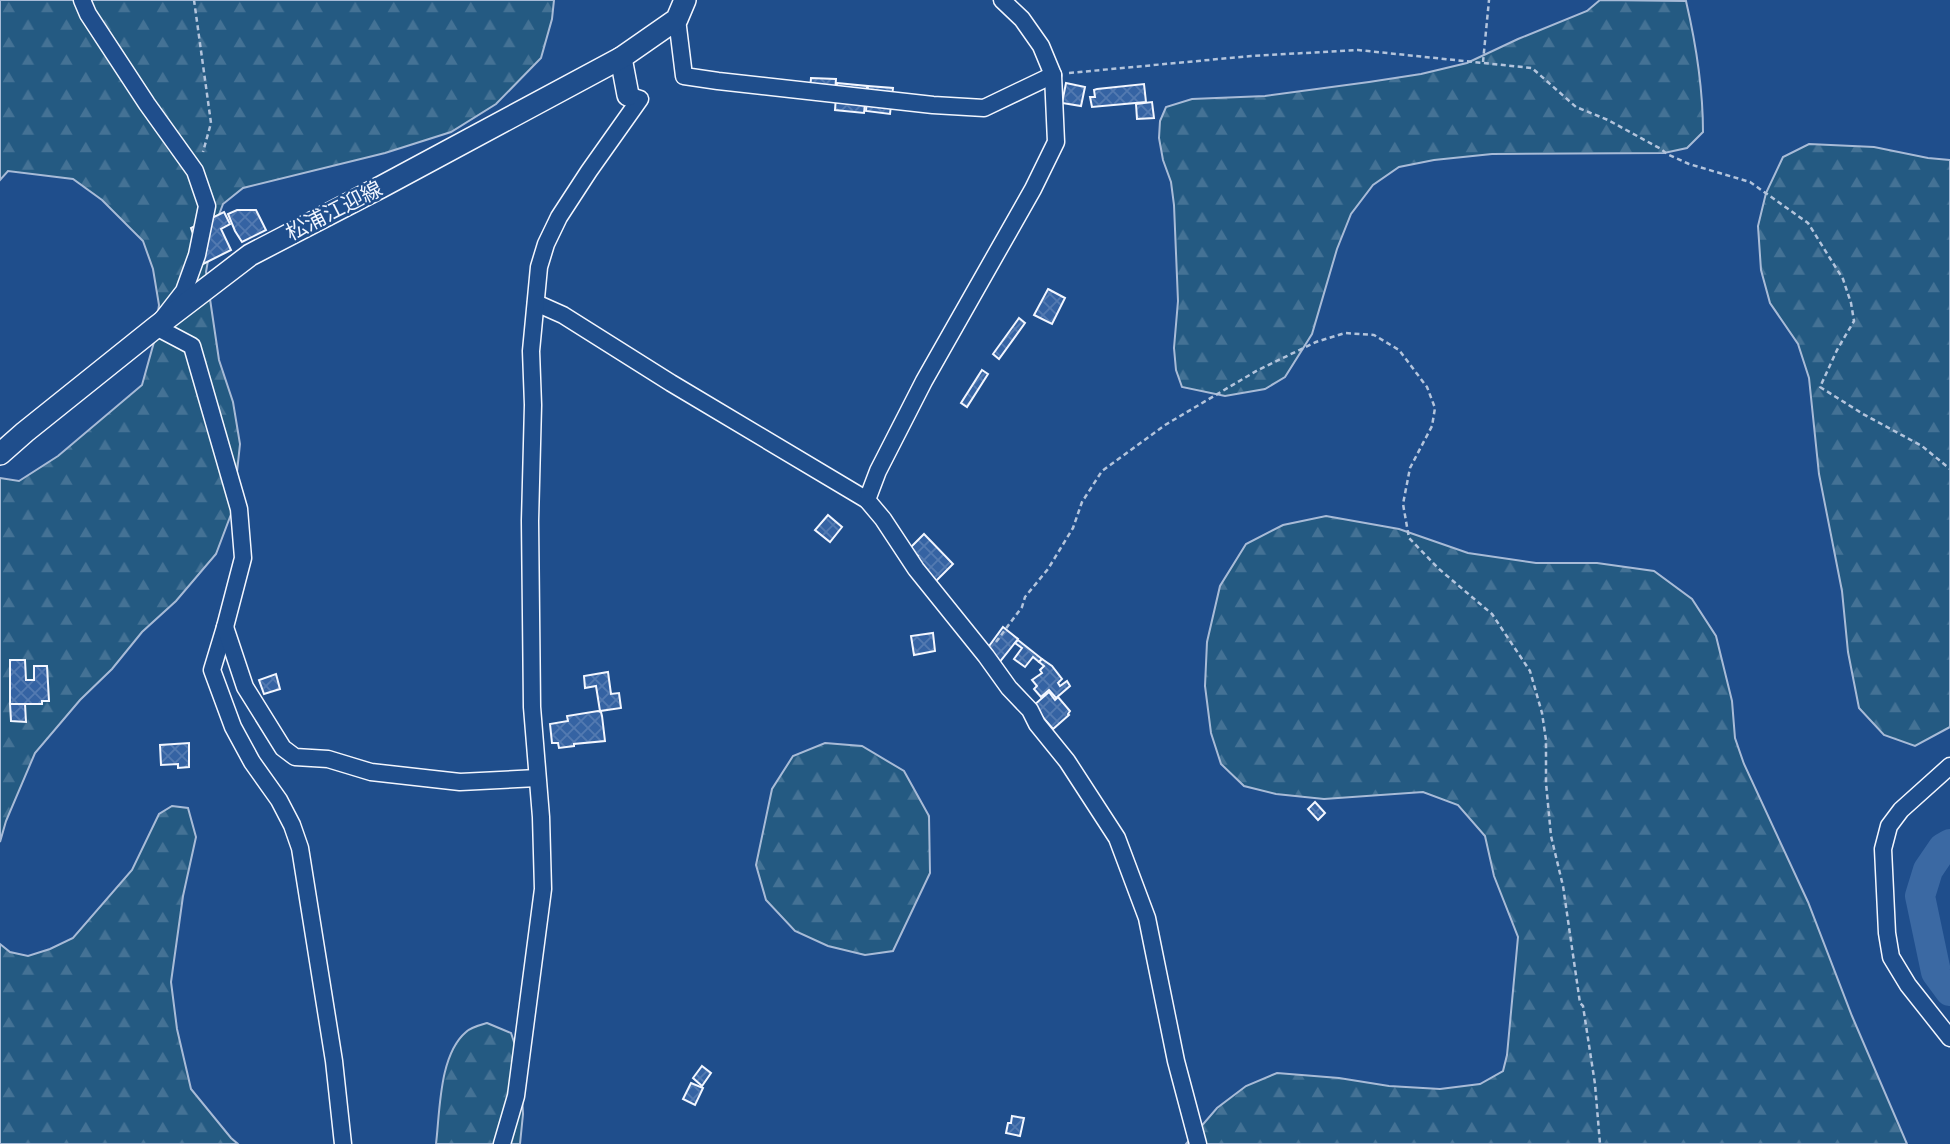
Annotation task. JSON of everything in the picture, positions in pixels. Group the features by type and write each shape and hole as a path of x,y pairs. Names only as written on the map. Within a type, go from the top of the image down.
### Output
{"main road":[{"name":"松浦江迎線","path":"0,454 156,327 250,255 621,58 681,10"},
{"path":"621,58 628,94"}],"street":[{"path":"82,0 88,14 195,172 207,206 197,254 184,290 156,327 192,346 239,509 243,558 212,670 233,727 251,762 279,800 300,848 334,1061 343,1144"},
{"path":"867,499 878,471 925,381 1034,189 1056,142 1053,75 1041,46 1022,19 1002,0"},
{"path":"681,10 684,76 933,105 984,107 1053,75"},
{"path":"502,1144 516,1096 543,889 541,817 532,707 530,521 533,405 531,351 539,267 559,217 640,99 628,94"},
{"path":"536,303 563,315 671,383 867,499 883,519 916,569 1009,688 1030,710 1117,838 1147,918 1176,1060 1198,1144"},
{"path":"225,627 245,687 283,748 295,757 328,759 371,772 460,782 537,778"},
{"path":"1950,766 1902,810 1889,826 1883,849 1887,933 1891,957 1908,985 1950,1038"}],"path":[{"path":"194,0 211,123 195,172"},
{"path":"1483,62 1489,0"},
{"path":"1053,75 1251,56 1358,50 1532,68 1576,107 1608,120 1689,164 1750,182 1808,223 1843,279 1854,321 1820,387 1922,446 1950,469"},
{"path":"986,656 1022,607 1025,597 1048,569 1073,528 1082,502 1102,471 1165,425 1258,370 1316,342 1345,333 1374,335 1399,350 1427,387 1435,408 1432,426 1410,468 1404,504 1409,538 1439,569 1492,614 1530,671 1542,713 1551,836 1563,886 1580,1003 1583,1006 1595,1084 1600,1144"}],"green space":[{"path":"0,0 554,0 552,19 541,58 496,104 451,132 385,153 243,188 223,204 213,231 206,272 219,360 233,402 240,444 233,509 216,554 176,601 142,632 112,669 80,700 35,753 6,821 0,842 0,478 19,481 58,456 142,385 154,342 159,305 153,269 143,241 102,200 73,179 8,171 0,180"},
{"path":"1600,0 1686,1 1698,66 1703,132 1687,148 1664,153 1492,154 1399,167 1373,185 1351,214 1337,249 1312,334 1285,377 1265,389 1225,396 1182,387 1176,370 1174,348 1178,301 1174,205 1159,138 1160,121 1166,107 1192,99 1265,96 1369,82 1467,63 1587,11"},
{"path":"1809,144 1874,147 1950,160 1950,727 1915,746 1884,735 1859,708 1848,652 1842,591 1819,474 1809,378 1798,344 1770,303 1761,270 1758,226 1766,193 1783,157"},
{"path":"1326,516 1399,529 1468,553 1536,563 1597,563 1654,571 1692,599 1716,636 1732,701 1735,738 1744,764 1808,902 1852,1016 1907,1144 1186,1144 1217,1108 1246,1086 1277,1073 1440,1089 1480,1084 1503,1071 1507,1055 1518,937 1494,876 1485,836 1458,805 1423,792 1324,799 1276,794 1244,786 1221,764 1211,733 1205,686 1207,642 1220,586 1246,544 1283,525"},
{"path":"825,743 862,746 904,771 929,816 930,873 893,951 865,955 828,946 795,931 766,900 756,865 772,789 793,756"},
{"path":"172,806 188,808 196,837 183,896 171,982 177,1029 191,1089 238,1144 0,1144 0,944 10,952 28,956 73,938 132,870 159,814"},
{"path":"487,1023 511,1033 520,1060 523,1114 520,1144 436,1144 442,1084 450,1055 466,1032"}],"building":[{"path":"811,78 836,79 835,92 810,90"},
{"path":"837,83 867,86 864,113 835,110"},
{"path":"1066,83 1085,87 1081,106 1062,103"},
{"path":"1144,84 1146,102 1092,107 1090,97 1095,97 1094,90"},
{"path":"868,86 893,88 890,114 866,111"},
{"path":"1152,102 1154,118 1137,119 1136,104"},
{"path":"237,210 256,210 266,230 242,242 228,214"},
{"path":"224,212 230,224 221,229 231,250 195,268 196,243 191,228"},
{"path":"1048,289 1065,298 1052,324 1034,315"},
{"path":"1019,318 1025,323 999,359 993,354"},
{"path":"982,370 988,374 967,407 961,403"},
{"path":"828,515 842,527 830,542 815,530"},
{"path":"924,534 953,564 936,581 910,548"},
{"path":"1003,627 1018,639 998,664 984,653"},
{"path":"933,633 935,651 914,655 911,636"},
{"path":"1018,640 1042,659 1039,662 1033,657 1025,667 1014,659 1022,648 1015,643"},
{"path":"1042,659 1052,666 1062,679 1058,683 1060,686 1067,681 1070,686 1056,698 1049,690 1041,697 1034,689 1037,686 1032,680 1042,673 1040,670 1044,666 1039,662"},
{"path":"10,660 25,660 26,680 34,680 34,666 47,666 49,701 42,701 42,704 10,704"},
{"path":"608,672 611,694 619,693 621,708 600,711 596,686 585,688 584,676"},
{"path":"276,674 280,689 264,694 259,680"},
{"path":"1049,692 1055,700 1058,697 1070,711 1053,729 1033,706"},
{"path":"10,704 25,704 26,722 11,721"},
{"path":"598,711 602,716 605,741 559,748 558,743 552,743 550,724 568,721 567,716"},
{"path":"189,743 189,767 178,768 178,764 161,765 160,745"},
{"path":"1315,802 1325,813 1318,820 1308,809"},
{"path":"702,1066 711,1073 702,1086 693,1078"},
{"path":"691,1083 703,1088 695,1105 683,1099"},
{"path":"1012,1116 1024,1118 1020,1136 1006,1133"}],"waterway":[{"path":"1950,844 1943,848 1928,870 1920,896 1936,972 1950,991"}]}
